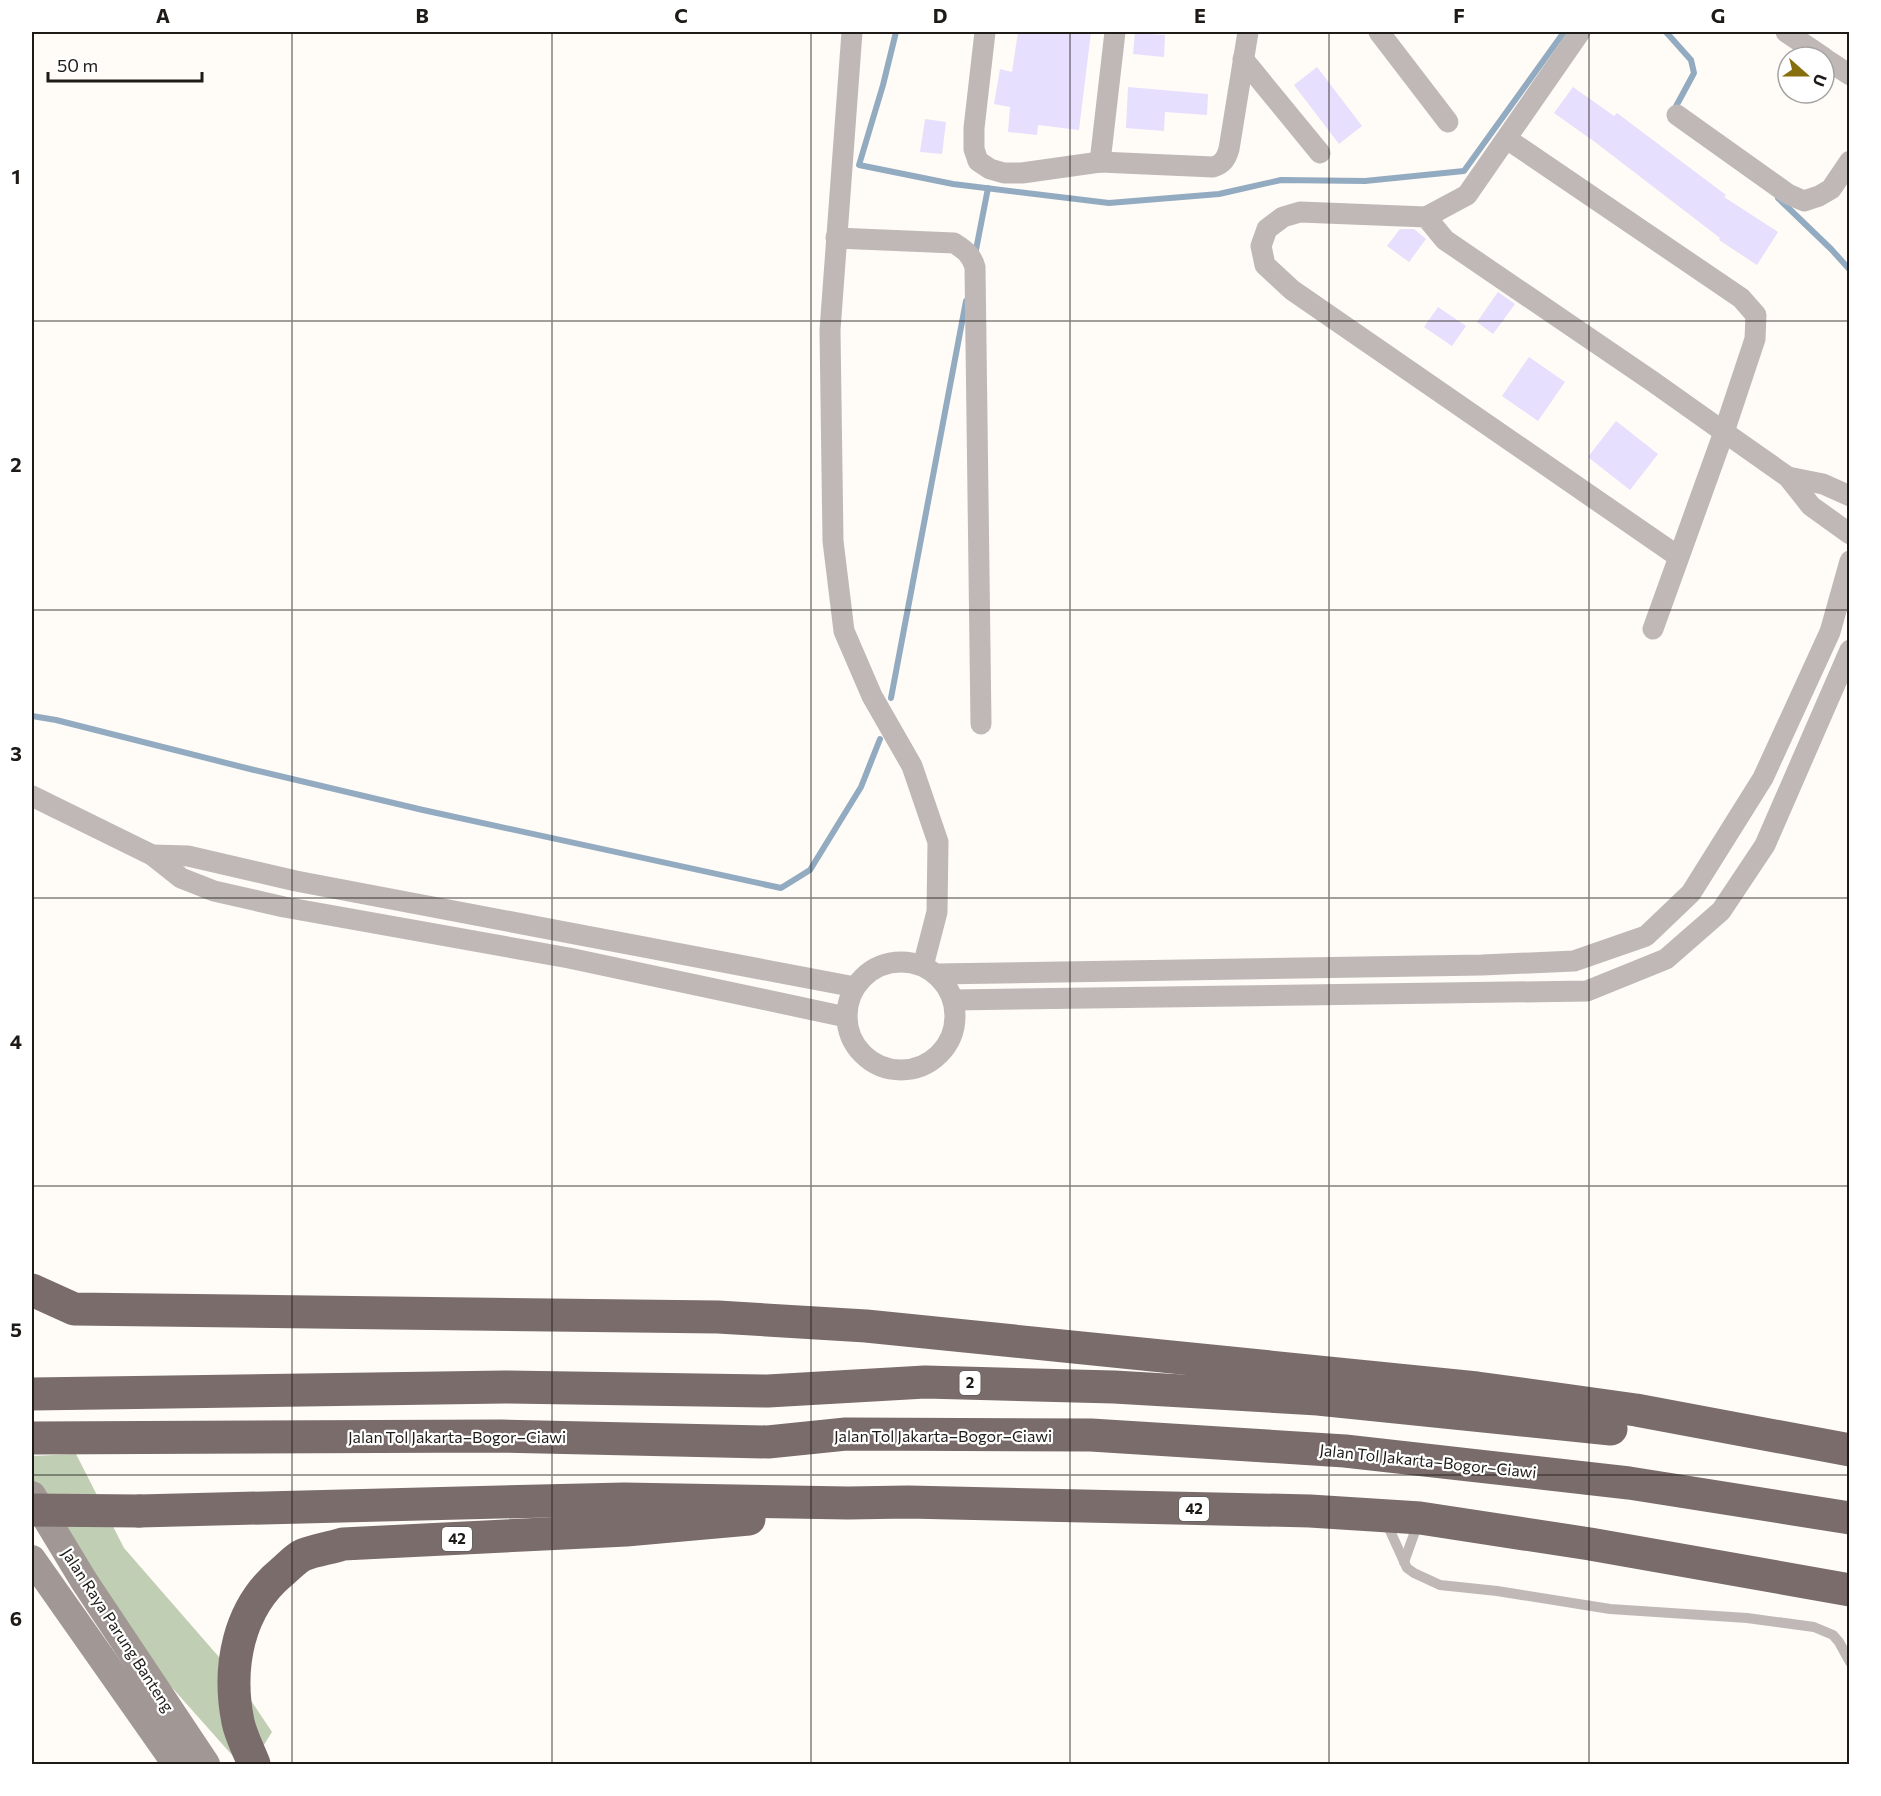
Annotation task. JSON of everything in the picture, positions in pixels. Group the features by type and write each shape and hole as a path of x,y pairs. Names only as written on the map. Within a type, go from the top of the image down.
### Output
{"highway":[{"path":"32,1290 74,1309 718,1317 866,1326 1477,1388 1646,1411 1850,1450"},
{"name":"2","path":"32,1394 505,1387 768,1391 925,1382 1114,1387 1318,1399 1644,1432 1850,1467"},
{"name":"Jalan Tol Jakarta–Bogor–Ciawi","path":"32,1438 501,1436 768,1442 846,1434 1091,1435 1345,1451 1629,1483 1850,1518"},
{"name":"42","path":"32,1510 138,1510 624,1498 1310,1511 1420,1518 1590,1544 1850,1590"},
{"name":"42","path":"254,1764 238,1723 234,1666 238,1639 261,1591 303,1555 343,1544 671,1527 790,1515 848,1503"}],"main road":[{"name":"Jalan Raya Parung Banteng","path":"32,1495 84,1581 206,1764"},
{"name":"Jalan Raya Parung Banteng","path":"32,1559 176,1764"},
{"path":"157,1736 164,1764"}],"street":[{"path":"985,32 974,128 974,150 978,161 990,169 1004,173 1022,173 1100,162 1213,167 1221,165 1229,149 1248,32"},
{"path":"1100,162 1115,32"},
{"path":"1379,32 1448,122"},
{"path":"1580,32 1467,195 1426,217 1300,212 1282,217 1267,229 1261,246 1266,265 1292,290 1679,557"},
{"path":"1786,32 1805,45"},
{"path":"850,42 830,330 833,541 844,631 872,696 912,766 938,842 938,912 929,970"},
{"path":"1243,59 1320,153"},
{"path":"1836,66 1850,75"},
{"path":"1677,115 1788,194 1804,201 1831,189 1850,161"},
{"path":"1507,139 1741,298 1756,315 1755,339 1653,629"},
{"path":"1426,217 1445,240 1788,477 1810,506 1850,534"},
{"path":"836,238 954,243 966,250 972,257 975,267 981,724"},
{"path":"1788,477 1823,483 1850,496"},
{"path":"929,970 946,986 953,1000 955,1015 953,1031 947,1045 937,1057 924,1066 909,1070 894,1070 879,1066 855,1047 846,1017 848,1002 864,975 892,962 908,962 929,970 1482,965 1574,962 1646,936 1691,893 1763,778 1830,632 1850,561"},
{"path":"953,1000 1587,991 1666,959 1720,911 1765,845 1850,650"},
{"path":"32,796 152,855 181,878 214,891 264,903 569,958 846,1017"},
{"path":"152,855 188,856 296,880 855,987"},
{"path":"1482,965 1482,993"}],"lane":[{"path":"1383,1516 1407,1568 1440,1585 1497,1591 1610,1609 1747,1618 1814,1627 1833,1635 1850,1662"},
{"path":"1404,1562 1420,1518"}],"green space":[{"path":"76,1454 124,1548 232,1672 272,1732 252,1764 240,1764 62,1564 32,1493 32,1456"}],"building":[{"path":"1018,32 1091,32 1079,130 1038,125 1037,135 1008,132 1010,107 994,104 1000,69 1012,72"},
{"path":"1135,33 1165,35 1164,57 1133,54"},
{"path":"1317,67 1362,126 1339,144 1294,85"},
{"path":"1128,87 1208,94 1207,115 1165,112 1164,131 1126,128"},
{"path":"1573,87 1614,116 1617,113 1726,195 1724,197 1778,232 1757,265 1719,240 1720,238 1554,113"},
{"path":"925,119 946,122 942,154 920,152"},
{"path":"1400,229 1414,229 1426,239 1409,262 1387,246"},
{"path":"1498,292 1515,304 1493,334 1477,322"},
{"path":"1438,307 1466,326 1452,346 1424,327"},
{"path":"1529,357 1565,382 1538,421 1502,396"},
{"path":"1616,421 1658,454 1630,490 1588,457"}],"waterway":[{"path":"896,32 859,165 953,184 1109,203 1219,194 1281,180 1365,181 1464,171 1564,32"},
{"path":"1666,32 1691,60 1694,73 1675,111"},
{"path":"975,255 988,188"},
{"path":"1778,198 1850,270"},
{"path":"891,698 966,301"},
{"path":"32,716 423,810 781,888 810,870 861,787 880,739"}]}
